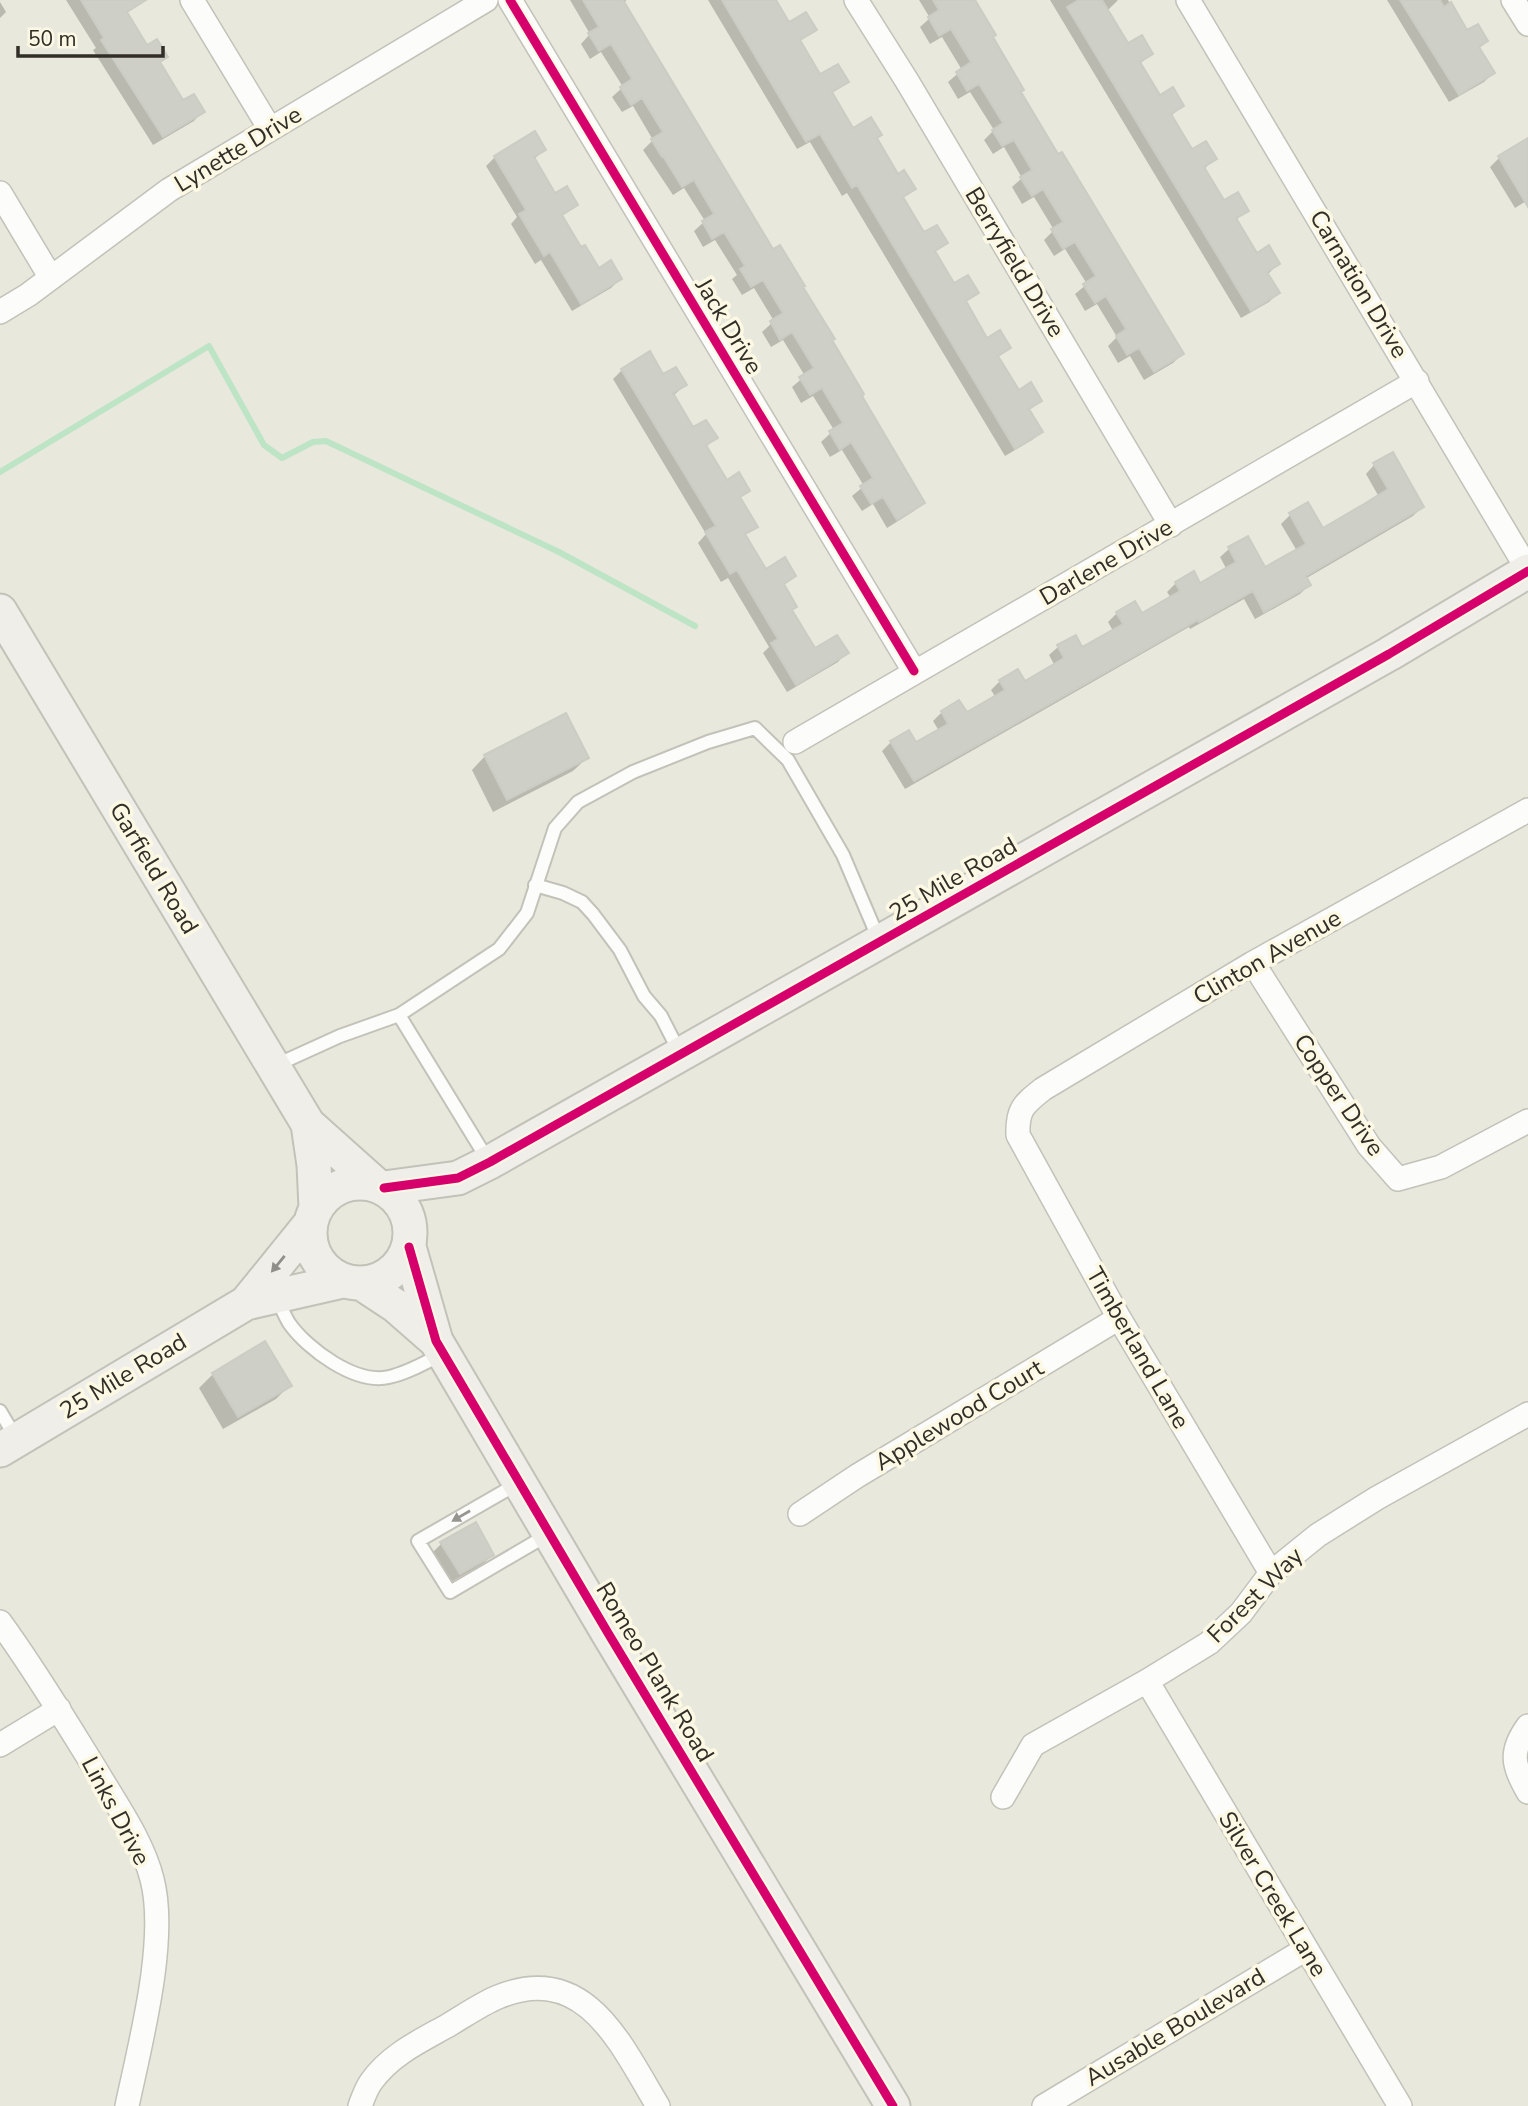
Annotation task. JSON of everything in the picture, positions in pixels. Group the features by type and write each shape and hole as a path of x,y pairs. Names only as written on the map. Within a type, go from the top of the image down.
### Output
{"street":[{"path":"192,0 270,129"},
{"name":"Lynette Drive","path":"0,312 51,278 146,206 486,0"},
{"name":"Jack Drive","path":"510,0 914,671"},
{"name":"Berryfield Drive","path":"856,0 1171,525"},
{"name":"Carnation Drive","path":"1188,0 1418,381 1528,571"},
{"path":"1513,0 1528,24"},
{"path":"0,194 51,278"},
{"name":"Darlene Drive","path":"795,742 1418,381"},
{"name":"25 Mile Road","path":"379,1186 458,1178 490,1162 1389,654 1528,571"},
{"name":"Garfield Road","path":"0,611 308,1124 379,1186"},
{"name":"Clinton Avenue","path":"1017,1118 1025,1103 1043,1089 1253,963 1528,810"},
{"name":"Copper Drive","path":"1253,963 1369,1146 1398,1179 1441,1167 1528,1121"},
{"name":"Timberland Lane","path":"1017,1118 1018,1135 1119,1318 1271,1573"},
{"name":"Garfield Road","path":"308,1124 314,1165 313,1216"},
{"name":"25 Mile Road","path":"410,1239 458,1178"},
{"path":"358,1182 379,1186 401,1201 408,1216 410,1239 402,1262 391,1273 376,1281 352,1282 328,1272 316,1258 310,1242 313,1216 327,1194 342,1185 358,1182"},
{"name":"25 Mile Road","path":"261,1300 313,1216"},
{"name":"Romeo Plank Road","path":"410,1239 440,1347 893,2106"},
{"name":"25 Mile Road","path":"9,1445 261,1300 352,1282"},
{"name":"Romeo Plank Road","path":"352,1282 396,1306 440,1347"},
{"name":"Applewood Court","path":"800,1514 857,1476 1119,1318"},
{"name":"Forest Way","path":"1003,1797 1033,1745 1209,1643 1241,1613 1271,1573 1318,1535 1365,1505 1528,1414"},
{"name":"Links Drive","path":"0,1622 33,1667 59,1710 141,1849 153,1880 155,1952 148,2005 127,2106"},
{"name":"Silver Creek Lane","path":"1147,1681 1400,2106"},
{"path":"0,1745 59,1710"},
{"path":"1522,1734 1516,1771 1528,1792"},
{"name":"Ausable Boulevard","path":"1044,2106 1306,1949"},
{"path":"360,2106 370,2082 397,2055 498,1997 547,1987 571,1995 596,2012 617,2037 658,2106"}],"lane":[{"path":"273,1067 340,1037 399,1015 499,948 527,913 555,828 578,802 633,772 708,742 755,728 788,760 843,855 880,942"},
{"path":"535,885 582,902 593,914 620,950 644,996 661,1016 681,1055"},
{"path":"399,1015 490,1162"},
{"path":"261,1300 334,1363 363,1377 387,1378 440,1347"},
{"path":"0,1411 9,1445"},
{"path":"520,1482 418,1541 450,1592 551,1533"}],"building":[{"path":"81,0 146,0 127,12 147,45 157,39 168,57 160,62 183,100 194,94 205,112 163,137 101,40 104,38"},
{"path":"583,0 623,0 773,249 780,245 805,286 803,287 864,394 862,396 925,503 897,520 883,497 871,504 860,486 873,478 851,442 840,450 829,431 843,423 822,388 810,395 799,377 814,368 792,332 780,340 770,321 783,313 763,280 751,287 740,269 745,266 724,232 712,239 702,221 714,214 694,180 682,187 662,157 651,139 663,132 642,98 631,105 620,87 632,79 611,44 599,51 588,33 599,27"},
{"path":"722,0 776,0 789,22 806,12 817,30 800,40 820,74 838,64 849,82 832,92 853,128 871,117 882,135 877,138 898,174 904,170 916,189 903,197 924,232 937,225 948,243 935,251 954,283 968,275 979,293 966,301 987,338 1000,330 1011,348 998,356 1019,390 1031,382 1042,401 1029,409 1043,432 1015,449 857,185 852,188 820,134 806,142"},
{"path":"933,0 975,0 1024,90 1021,92 1058,154 1062,152 1184,354 1154,372 1139,348 1127,355 1116,336 1126,329 1106,296 1095,303 1083,284 1096,276 1075,242 1063,249 1051,229 1063,222 1043,189 1032,196 1020,177 1032,170 1014,140 1002,146 992,130 1003,123 979,84 967,91 956,72 971,62 951,29 939,36 928,17 939,10"},
{"path":"1079,0 1102,0 1128,43 1142,35 1153,54 1140,62 1160,95 1173,87 1184,106 1171,114 1192,149 1206,141 1217,159 1204,167 1224,200 1238,192 1249,211 1236,218 1257,253 1269,245 1280,264 1267,272 1280,293 1251,311 1067,7"},
{"path":"1400,0 1440,0 1444,7 1451,2 1467,30 1478,24 1488,41 1479,47 1495,73 1459,95"},
{"path":"535,131 546,150 534,157 555,193 567,186 578,205 562,215 581,247 585,245 599,268 611,260 622,279 581,304 550,252 544,256 519,214 526,210 494,156"},
{"path":"1528,138 1528,207 1498,156"},
{"path":"650,351 663,374 676,367 687,385 673,393 693,427 706,420 718,438 706,445 727,480 739,472 750,491 740,497 758,527 745,534 766,569 785,557 796,576 784,584 797,607 792,610 815,648 837,635 849,653 796,685 771,643 778,639 737,570 730,574 705,532 716,526 621,369"},
{"path":"1393,452 1424,507 1306,576 1311,585 1264,612 1253,591 914,781 890,741 909,730 916,742 948,724 941,711 959,700 967,712 1005,690 999,680 1018,669 1025,681 1064,658 1057,645 1076,635 1082,647 1123,624 1116,612 1135,601 1142,613 1180,591 1175,582 1194,571 1200,583 1236,562 1228,547 1248,536 1265,567 1306,544 1289,513 1308,502 1323,528 1364,504 1388,489 1373,463"},
{"path":"566,713 589,758 507,800 484,755"},
{"path":"265,1341 292,1386 238,1417 212,1373"},
{"path":"476,1522 494,1555 460,1574 440,1542"}],"waterway":[{"path":"0,472 209,346 264,445 282,458 313,442 326,441 559,552 695,626"}],"cycle path":[{"path":"510,0 914,671"},
{"path":"384,1188 458,1178 490,1162 1389,654 1528,571"},
{"path":"409,1247 436,1341 893,2106"}]}
